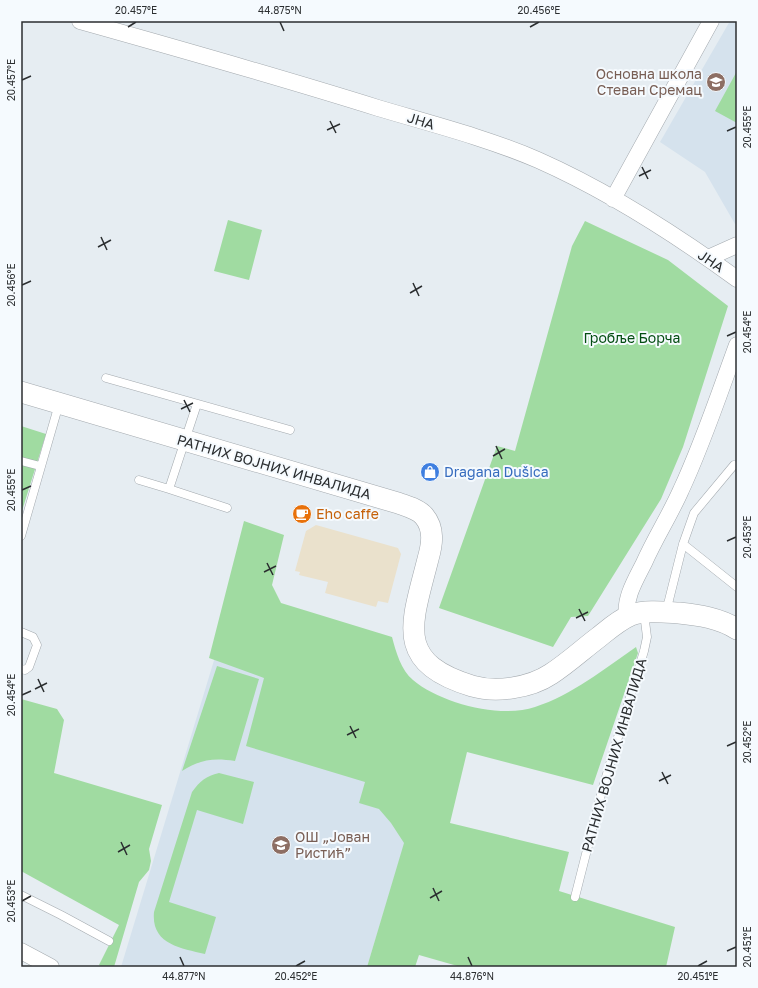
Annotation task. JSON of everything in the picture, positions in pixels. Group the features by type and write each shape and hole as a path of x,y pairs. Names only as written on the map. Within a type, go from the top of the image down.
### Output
{"street":[{"name":"ЈНА","path":"80,21 248,68 504,146 539,161 613,199 708,258 737,278"},
{"path":"613,199 711,21"},
{"path":"708,258 737,244"},
{"path":"737,345 693,463 669,516 648,553 631,589 626,605 635,615 666,612 696,614 713,618 737,629"},
{"name":"РАТНИХ ВОЈНИХ ИНВАЛИДА","path":"21,392 398,503 419,512 424,516 430,527 432,542 415,611 413,631 415,644 423,660 440,673 458,681 474,686 513,688 536,681 551,675 613,625 635,615"},
{"path":"21,951 51,967"}],"lane":[{"path":"106,378 290,430"},
{"path":"21,536 59,403"},
{"path":"169,489 197,404"},
{"path":"21,460 40,466"},
{"path":"666,612 682,544 694,513 734,465"},
{"path":"139,480 227,508"},
{"path":"682,544 737,587"},
{"name":"РАТНИХ ВОЈНИХ ИНВАЛИДА","path":"574,897 603,788 644,651 647,637 635,615"},
{"path":"21,632 33,637 37,645 30,667 21,669"},
{"path":"21,896 61,914 109,941"}],"shaded area":[{"name":"Основна школа Стеван Сремац","path":"730,21 737,21 737,223 735,224 705,172 660,142"},
{"path":"316,525 398,548 401,554 388,603 378,601 376,607 325,593 328,582 299,575 300,572 295,571 306,531"},
{"name":"ОШ „Јован Ристић”","path":"215,657 441,723 367,967 121,967"}],"green space":[{"path":"737,71 737,123 715,111"},
{"path":"228,220 262,230 249,280 214,271"},
{"name":"Гробље Борча","path":"585,221 668,260 728,306 683,447 661,499 588,616 571,617 553,647 439,608 497,446 515,451 572,246"},
{"path":"21,426 46,434 21,514"},
{"path":"244,521 284,535 272,585 281,603 392,637 395,649 405,671 409,676 439,696 455,702 471,707 505,711 535,707 575,689 636,647 638,653 593,785 467,752 450,823 569,852 559,891 675,927 666,967 461,967 419,955 415,967 367,967 404,843 391,823 379,809 359,803 365,782 246,746 264,678 209,658"},
{"path":"217,666 259,679 235,761 208,760 195,764 182,771"},
{"path":"21,699 57,709 64,720 54,773 162,805 149,849 151,861 149,870 139,882 114,967 102,967 99,965 119,925 21,871"},
{"path":"219,773 254,782 243,824 197,810 169,902 216,917 205,954 177,947 162,938 154,923 154,912 192,792 204,780"}],"place":[{"name":"Основна школа Стеван Сремац","path":"716,82"},
{"name":"Dragana Dušica","path":"430,472"},
{"name":"Eho caffe","path":"302,514"},
{"name":"ОШ „Јован Ристић”","path":"281,845"}]}
